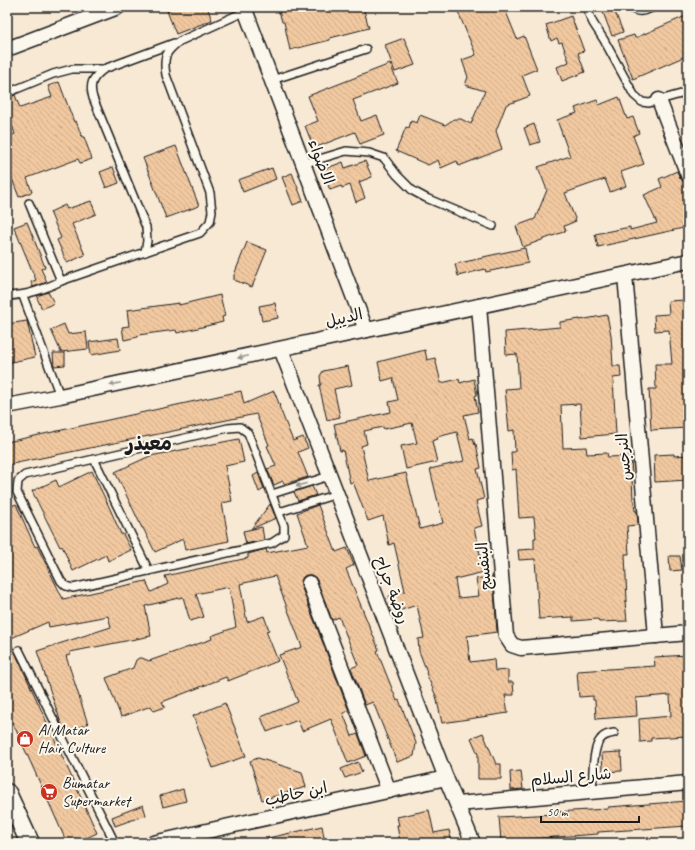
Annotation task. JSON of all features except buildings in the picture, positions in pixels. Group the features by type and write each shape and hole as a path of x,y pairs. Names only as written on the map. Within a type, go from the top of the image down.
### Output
{"street":[{"path":"8,44 118,7"},
{"name":"الاضواء","path":"245,9 366,330"},
{"path":"658,100 688,175"},
{"name":"الديبل","path":"7,406 281,349 688,261"},
{"name":"النرجس","path":"625,275 656,636"},
{"name":"البنفسج","path":"479,306 506,636 512,645 521,648 688,633"},
{"name":"روضة جراح","path":"281,349 446,778 473,843"},
{"path":"310,583 389,791"},
{"name":"ابن حاطب","path":"153,843 446,778"},
{"name":"شارع السلام","path":"458,804 592,793 688,783"},
{"path":"7,793 30,843"}],"lane":[{"path":"586,7 593,23 634,95 642,102 649,103 688,92"},
{"path":"630,7 638,12 646,11 654,7"},
{"path":"145,252 148,241 146,227 91,90 92,82 96,75 104,69 180,41 245,9"},
{"path":"7,296 23,296 40,291 61,281 200,233 210,222 212,212 210,193 166,75 164,62 166,55 171,48 180,41"},
{"path":"272,80 366,49"},
{"path":"7,93 65,70 104,69"},
{"path":"304,164 346,151 369,153 384,158 397,175 413,191 426,198 494,226"},
{"path":"29,203 61,281"},
{"path":"23,296 60,396"},
{"path":"240,427 248,433 284,526 284,535 272,543 73,588 66,586 61,581 18,492 18,481 25,475 94,459 228,428 240,427"},
{"path":"94,459 149,571"},
{"path":"272,494 329,476"},
{"path":"279,512 336,494"},
{"path":"19,650 114,843"},
{"path":"592,793 594,757 599,740 605,735 614,733"}],"place":[{"name":"Al Matar Hair Culture","path":"25,739"},
{"name":"Bumatar Supermarket","path":"49,792"}],"district":[{"name":"معيذر","path":"149,443"}]}
